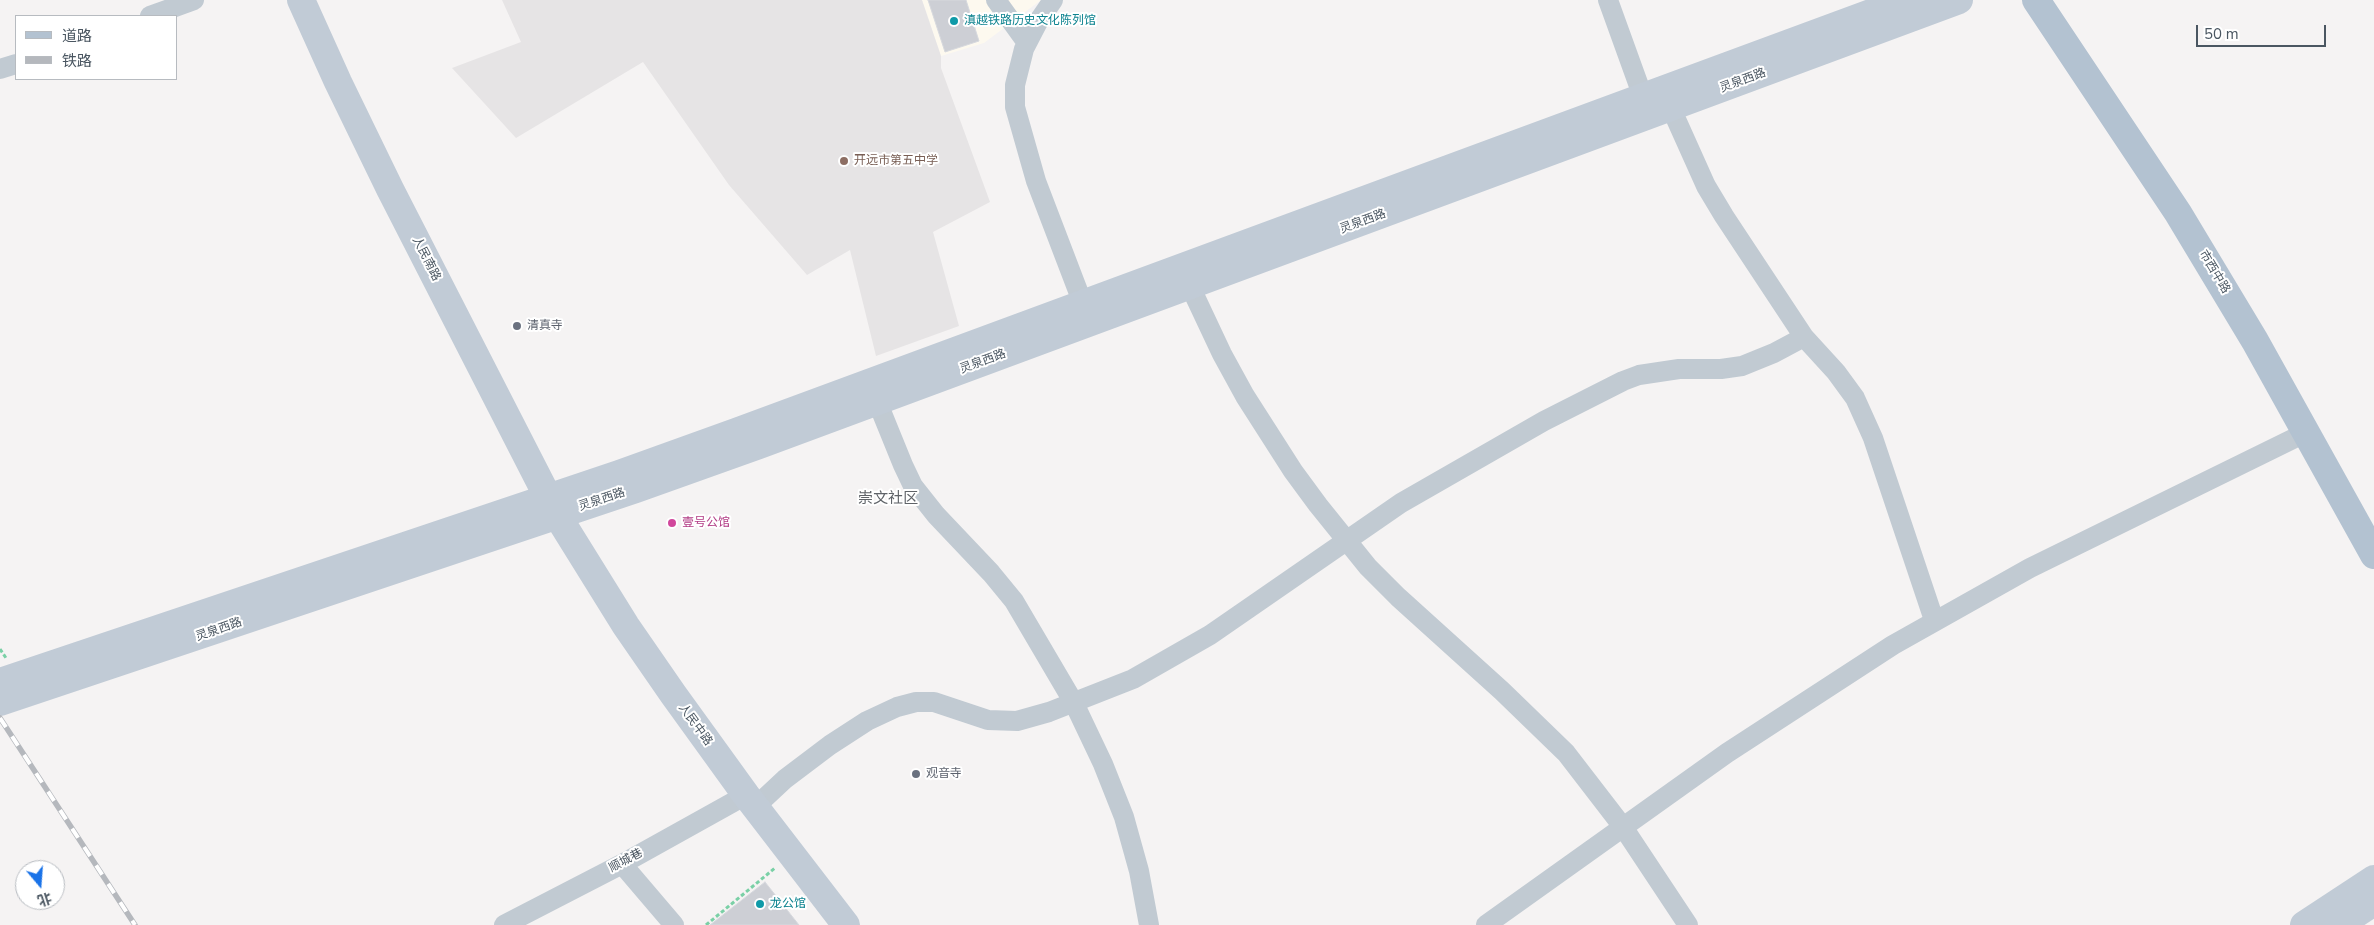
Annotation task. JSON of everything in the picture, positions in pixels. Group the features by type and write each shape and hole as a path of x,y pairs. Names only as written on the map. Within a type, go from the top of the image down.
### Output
{"main road":[{"name":"人民南路","path":"301,0 338,82 382,171 552,506"},
{"name":"灵泉西路","path":"0,702 552,506 736,432 1906,0"},
{"name":"灵泉西路","path":"0,682 877,402 1959,0"},
{"name":"市西中路","path":"2036,0 2178,213 2307,432 2374,555"},
{"name":"人民中路","path":"552,506 626,626 750,801 846,925"},
{"path":"2304,925 2374,879"},
{"path":"2339,925 2374,902"}],"street":[{"path":"153,15 194,0"},
{"path":"996,0 1027,43"},
{"path":"1053,0 1027,43 1017,73 1015,107 1036,181 1083,304"},
{"path":"1608,0 1643,97"},
{"path":"0,69 15,64"},
{"path":"1671,108 1706,186 1804,337 1845,384 1865,416 1934,620"},
{"path":"1190,286 1245,396 1293,472 1345,540 1398,598 1537,724 1587,778 1623,827 1688,925"},
{"name":"顺城巷","path":"504,925 750,801 786,779 830,745 866,722 898,707 916,702 934,702 988,720 1002,722 1032,718 1133,679 1167,661 1217,630 1401,503 1468,463 1623,381 1652,372 1679,369 1721,369 1742,366 1774,354 1804,337"},
{"path":"877,402 913,486 936,515 991,573 1014,601 1074,703 1103,764 1124,818 1139,871 1149,925"},
{"path":"1486,925 1813,695 1934,620 2030,568 2307,432"},
{"path":"622,864 674,925"}],"path":[{"path":"706,925 791,855"}],"shaded area":[{"name":"开远市第五中学","path":"502,0 922,0 941,56 941,68 990,202 933,232 959,326 876,356 850,250 807,275 729,185 643,62 516,138 452,68 521,42"},
{"path":"922,0 1041,0 984,43 941,56"}],"building":[{"name":"滇越铁路历史文化陈列馆","path":"928,0 966,0 979,41 945,52"},
{"name":"龙公馆","path":"765,882 799,925 710,925"}],"railway":[{"path":"0,718 135,925"}],"place":[{"name":"滇越铁路历史文化陈列馆","path":"954,21"},
{"name":"开远市第五中学","path":"844,161"},
{"name":"清真寺","path":"517,326"},
{"name":"壹号公馆","path":"672,523"},
{"name":"观音寺","path":"916,774"},
{"name":"龙公馆","path":"760,904"}],"district":[{"name":"崇文社区","path":"888,499"}]}
